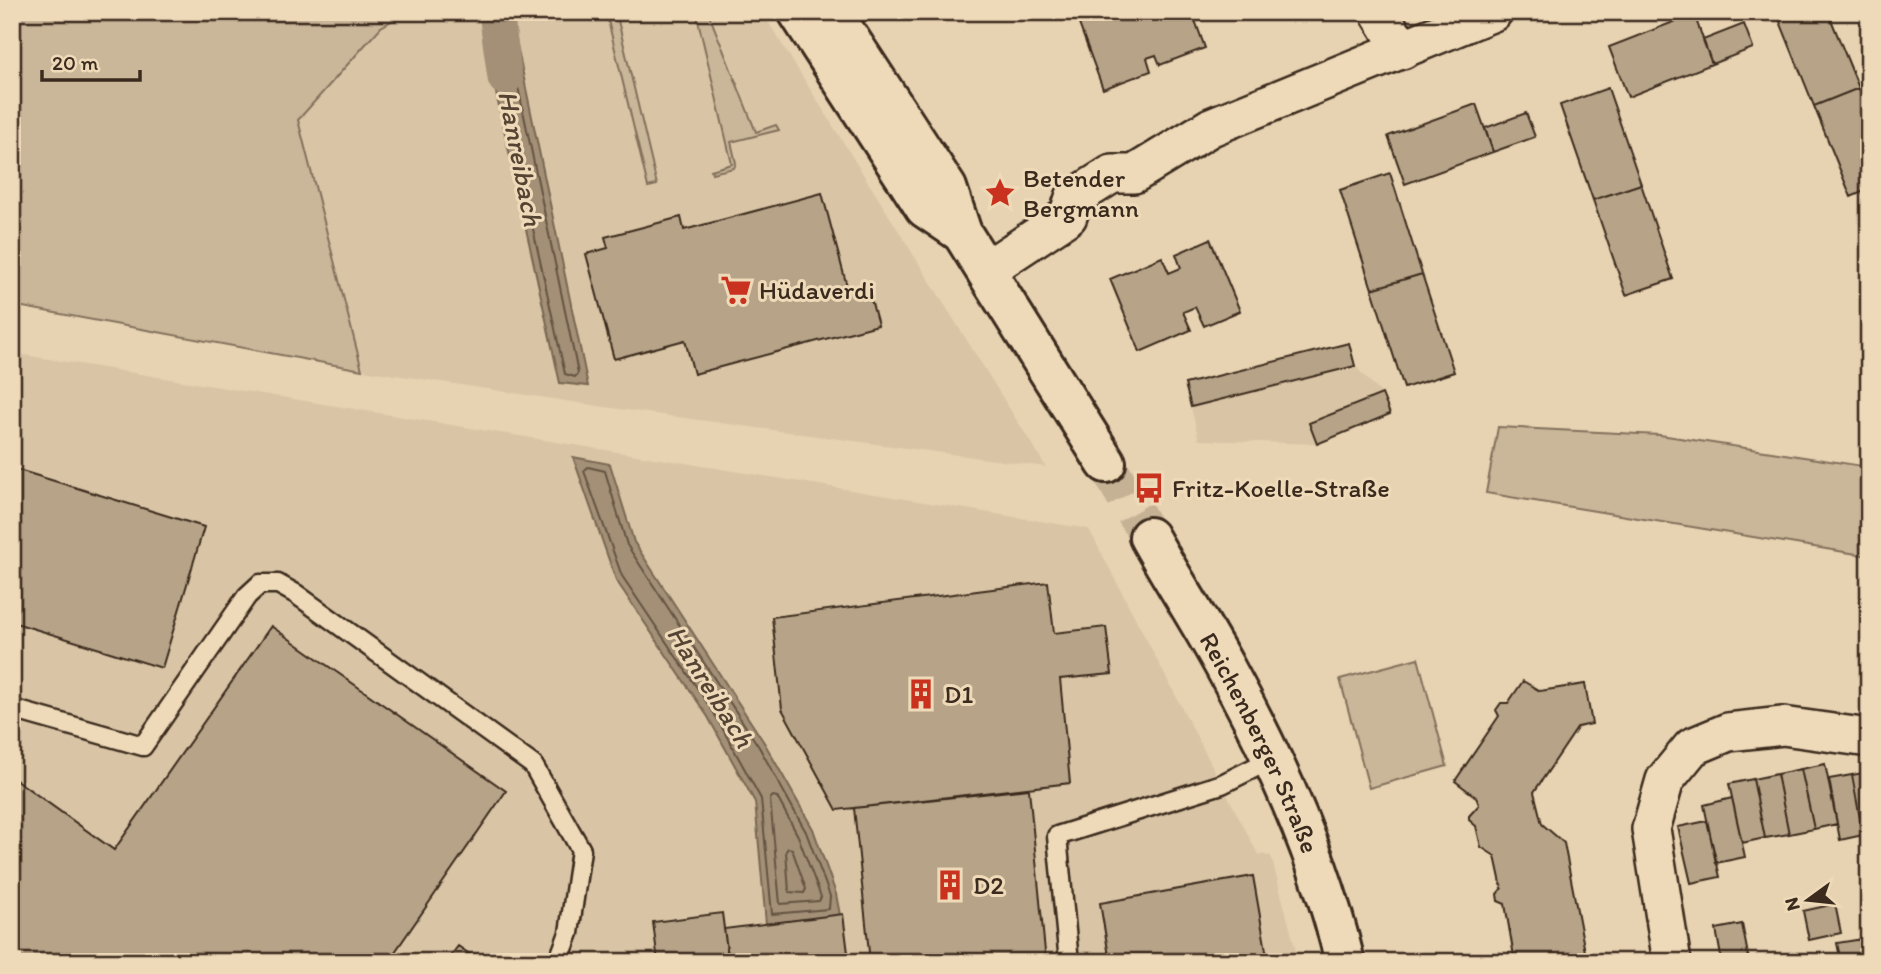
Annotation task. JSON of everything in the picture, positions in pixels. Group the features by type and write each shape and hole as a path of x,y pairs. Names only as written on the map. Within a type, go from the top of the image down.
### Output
{"street":[{"path":"798,12 925,208 962,233"},
{"path":"832,12 949,191 962,233 1106,463"},
{"path":"1379,12 1402,50"},
{"path":"986,270 1068,216 1087,218 1125,193 1134,174 1211,127 1493,12"},
{"name":"Reichenberger Straße","path":"1149,537 1227,671 1272,759 1322,884 1345,962"},
{"path":"1672,962 1651,829 1665,780 1692,747 1728,732 1783,726 1869,738"}],"lane":[{"path":"12,709 143,746 247,596 260,584 278,584 533,765 581,850 569,933 558,962"},
{"path":"1069,962 1057,836 1222,784 1272,759"}],"shaded area":[{"path":"12,12 407,12 381,27 298,120 362,370 12,305"},
{"path":"407,12 762,12 1046,467 625,410 362,370 298,120 381,27"},
{"path":"606,12 616,12 657,185 648,187"},
{"path":"696,12 708,12 756,132 776,125 779,130 731,142 736,163 734,168 712,173 711,170 732,164"},
{"path":"12,353 1089,529 1258,854 1271,856 1299,962 12,962"},
{"path":"1355,366 1382,394 1309,423 1317,444 1199,440 1191,407"},
{"path":"1498,427 1660,435 1869,467 1869,556 1486,493"},
{"path":"1418,658 1447,766 1369,788 1340,679"}],"water":[{"path":"513,26 588,386 560,383 483,34"},
{"path":"573,457 610,464 634,542 765,744 813,829 836,894 840,915 766,924 755,802 708,717 616,580"}],"building":[{"path":"1192,12 1205,48 1160,65 1156,55 1147,58 1151,71 1103,89 1075,13"},
{"path":"1828,12 1859,88 1814,106 1777,14"},
{"path":"1694,14 1712,64 1628,97 1609,47"},
{"path":"1744,24 1753,48 1712,64 1703,40"},
{"path":"1608,88 1641,184 1593,200 1560,105"},
{"path":"1859,88 1869,113 1869,189 1851,197 1814,106"},
{"path":"1476,104 1493,152 1405,184 1388,136"},
{"path":"1526,113 1535,137 1493,152 1485,128"},
{"path":"1390,173 1422,274 1372,289 1340,190"},
{"path":"1641,184 1673,279 1626,295 1593,200"},
{"path":"822,193 848,290 867,285 878,325 694,374 685,340 614,359 586,254 608,248 605,237 681,217 684,230"},
{"path":"1210,239 1240,311 1204,326 1195,307 1183,312 1191,330 1140,352 1110,279 1162,257 1169,273 1181,268 1176,254"},
{"path":"1422,274 1454,372 1404,388 1372,289"},
{"path":"1349,343 1355,366 1191,407 1185,384"},
{"path":"1382,394 1390,414 1317,444 1309,423"},
{"path":"12,468 204,527 162,668 12,622"},
{"name":"D1","path":"1048,582 1054,633 1106,627 1112,674 1060,679 1070,783 837,810 782,709 772,617"},
{"path":"271,626 506,791 388,962 12,962 12,777 114,850"},
{"path":"1523,681 1540,691 1585,684 1592,724 1578,727 1534,792 1542,824 1564,843 1587,962 1515,962 1505,904 1498,901 1497,894 1502,888 1495,856 1481,847 1476,826 1469,820 1469,816 1479,805 1476,797 1455,781 1499,716 1496,710 1501,703 1508,703"},
{"path":"1825,764 1837,824 1814,829 1801,769"},
{"path":"1801,769 1814,829 1789,834 1777,774"},
{"path":"1869,772 1869,834 1863,835 1852,775"},
{"path":"1777,774 1789,834 1765,838 1753,779"},
{"path":"1852,775 1863,835 1840,840 1829,779"},
{"path":"1753,779 1765,838 1742,843 1729,784"},
{"name":"D2","path":"1029,789 1046,962 870,962 854,808"},
{"path":"1732,798 1745,857 1716,863 1704,805"},
{"path":"1707,821 1720,877 1691,883 1678,827"},
{"path":"1253,876 1268,962 1110,962 1100,903"},
{"path":"1835,904 1841,933 1809,940 1803,911"},
{"path":"722,913 728,959 658,962 653,922"},
{"path":"843,914 848,953 778,962 729,962 724,929"},
{"path":"1742,924 1749,960 1722,962 1716,929"},
{"path":"1869,938 1869,962 1841,962 1837,943"},
{"path":"458,946 481,962 446,962"}],"waterway":[{"name":"Hanreibach","path":"496,12 505,78"}],"tunnel":[{"path":"1106,463 1149,537"}],"place":[{"name":"Betender Bergmann","path":"1000,193"},
{"name":"Hüdaverdi","path":"736,290"},
{"name":"Fritz-Koelle-Straße","path":"1149,488"},
{"name":"D1","path":"921,694"},
{"name":"D2","path":"950,885"}]}
